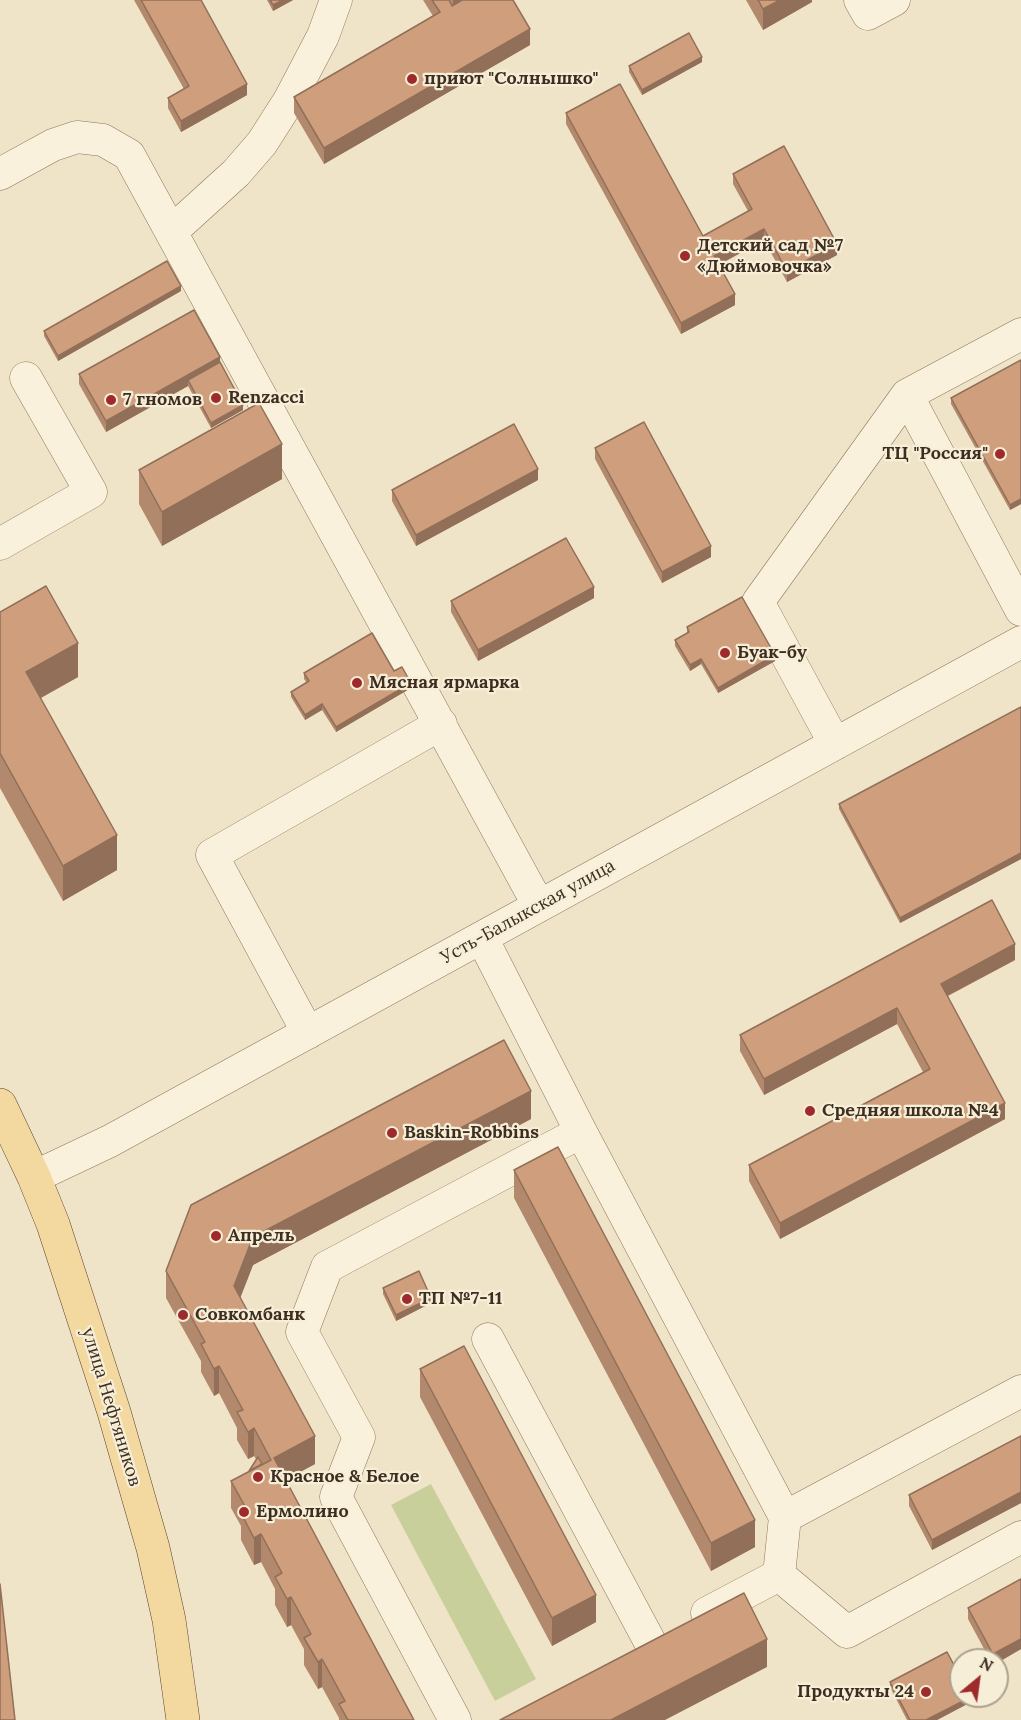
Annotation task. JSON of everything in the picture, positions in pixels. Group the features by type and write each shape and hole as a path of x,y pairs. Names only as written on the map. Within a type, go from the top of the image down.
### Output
{"main road":[{"name":"улица Нефтяников","path":"0,1105 53,1224 114,1412 147,1493 153,1548 169,1620 183,1720"}],"street":[{"path":"171,232 236,173 262,143 290,99 323,36 336,0"},
{"path":"860,0 868,14 894,0"},
{"path":"0,174 77,136 103,140 129,155 539,906"},
{"path":"835,744 758,602 907,395 1021,334"},
{"path":"0,544 91,492 27,378"},
{"path":"907,395 1012,573 1021,610"},
{"name":"Усть-Балыкская улица","path":"34,1177 110,1141 1021,642"},
{"path":"308,1033 284,976 212,855 441,724"},
{"path":"482,938 580,1132 785,1517 779,1575"},
{"path":"455,1720 336,1497 359,1437 302,1332 327,1267 580,1132"},
{"path":"488,1339 640,1648 779,1575"},
{"path":"785,1517 1021,1391"},
{"path":"779,1575 847,1632 1021,1537"}],"green space":[{"path":"431,1484 536,1679 495,1701 391,1505"}],"building":[{"path":"141,0 201,0 247,84 181,121 168,98 189,86"},
{"path":"270,0 283,0 273,5"},
{"name":"приют \"Солнышко\"","path":"432,0 449,0 452,6 462,0 513,0 530,29 324,148 294,97 440,12"},
{"path":"758,0 780,0 763,9"},
{"path":"689,33 702,57 642,90 629,66"},
{"path":"620,84 703,236 752,209 733,174 784,146 837,244 787,271 764,229 714,256 735,294 681,323 566,113"},
{"path":"167,261 181,286 58,356 44,331"},
{"path":"194,310 220,357 106,421 79,374"},
{"name":"ТЦ \"Россия\"","path":"1021,360 1021,499 1010,505 951,398"},
{"name":"Renzacci","path":"220,362 243,405 211,423 188,380"},
{"path":"259,403 282,444 162,512 139,470"},
{"path":"644,422 711,546 662,572 595,448"},
{"path":"514,424 538,469 416,535 392,490"},
{"path":"566,538 594,587 478,650 451,601"},
{"path":"46,586 78,643 26,672 117,835 63,866 0,753 0,612"},
{"name":"Буак-бу","path":"742,597 775,655 718,688 701,659 690,665 675,640 689,632 687,627"},
{"name":"Мясная ярмарка","path":"372,633 394,671 402,667 411,683 336,727 322,704 305,715 291,692 309,681 304,673"},
{"path":"1021,707 1021,853 900,918 839,804"},
{"path":"992,900 1015,944 941,984 1005,1103 780,1223 749,1165 930,1069 897,1008 764,1079 740,1035"},
{"path":"504,1040 531,1091 253,1237 234,1286 315,1436 274,1458 414,1720 348,1720 339,1704 345,1701 322,1659 318,1662 304,1638 311,1634 291,1597 287,1599 275,1577 282,1573 261,1534 254,1538 241,1513 247,1510 231,1481 271,1460 254,1428 248,1432 237,1412 243,1410 219,1366 214,1369 201,1344 205,1342 166,1271 191,1205"},
{"path":"558,1147 755,1520 711,1543 514,1170"},
{"name":"ТП №7-11","path":"419,1271 431,1298 396,1315 383,1288"},
{"path":"464,1346 596,1595 552,1618 420,1369"},
{"path":"1021,1436 1021,1492 932,1540 909,1495"},
{"path":"258,1457 262,1464 249,1471"},
{"path":"1021,1579 1021,1639 1004,1648 990,1648 968,1608"},
{"path":"0,1584 15,1720 0,1720"},
{"path":"744,1593 767,1639 611,1720 500,1720"},
{"name":"Продукты 24","path":"947,1652 949,1656 949,1708 926,1720 910,1720 890,1682"}],"place":[{"name":"приют \"Солнышко\"","path":"412,79"},
{"name":"Детский сад №7 «Дюймовочка»","path":"685,256"},
{"name":"Renzacci","path":"216,398"},
{"name":"7 гномов","path":"111,400"},
{"name":"ТЦ \"Россия\"","path":"1000,454"},
{"name":"Буак-бу","path":"725,653"},
{"name":"Мясная ярмарка","path":"357,683"},
{"name":"Средняя школа №4","path":"810,1111"},
{"name":"Baskin-Robbins","path":"392,1133"},
{"name":"Апрель","path":"216,1236"},
{"name":"ТП №7-11","path":"407,1299"},
{"name":"Совкомбанк","path":"183,1315"},
{"name":"Красное & Белое","path":"258,1477"},
{"name":"Ермолино","path":"244,1512"},
{"name":"Продукты 24","path":"926,1692"}]}
